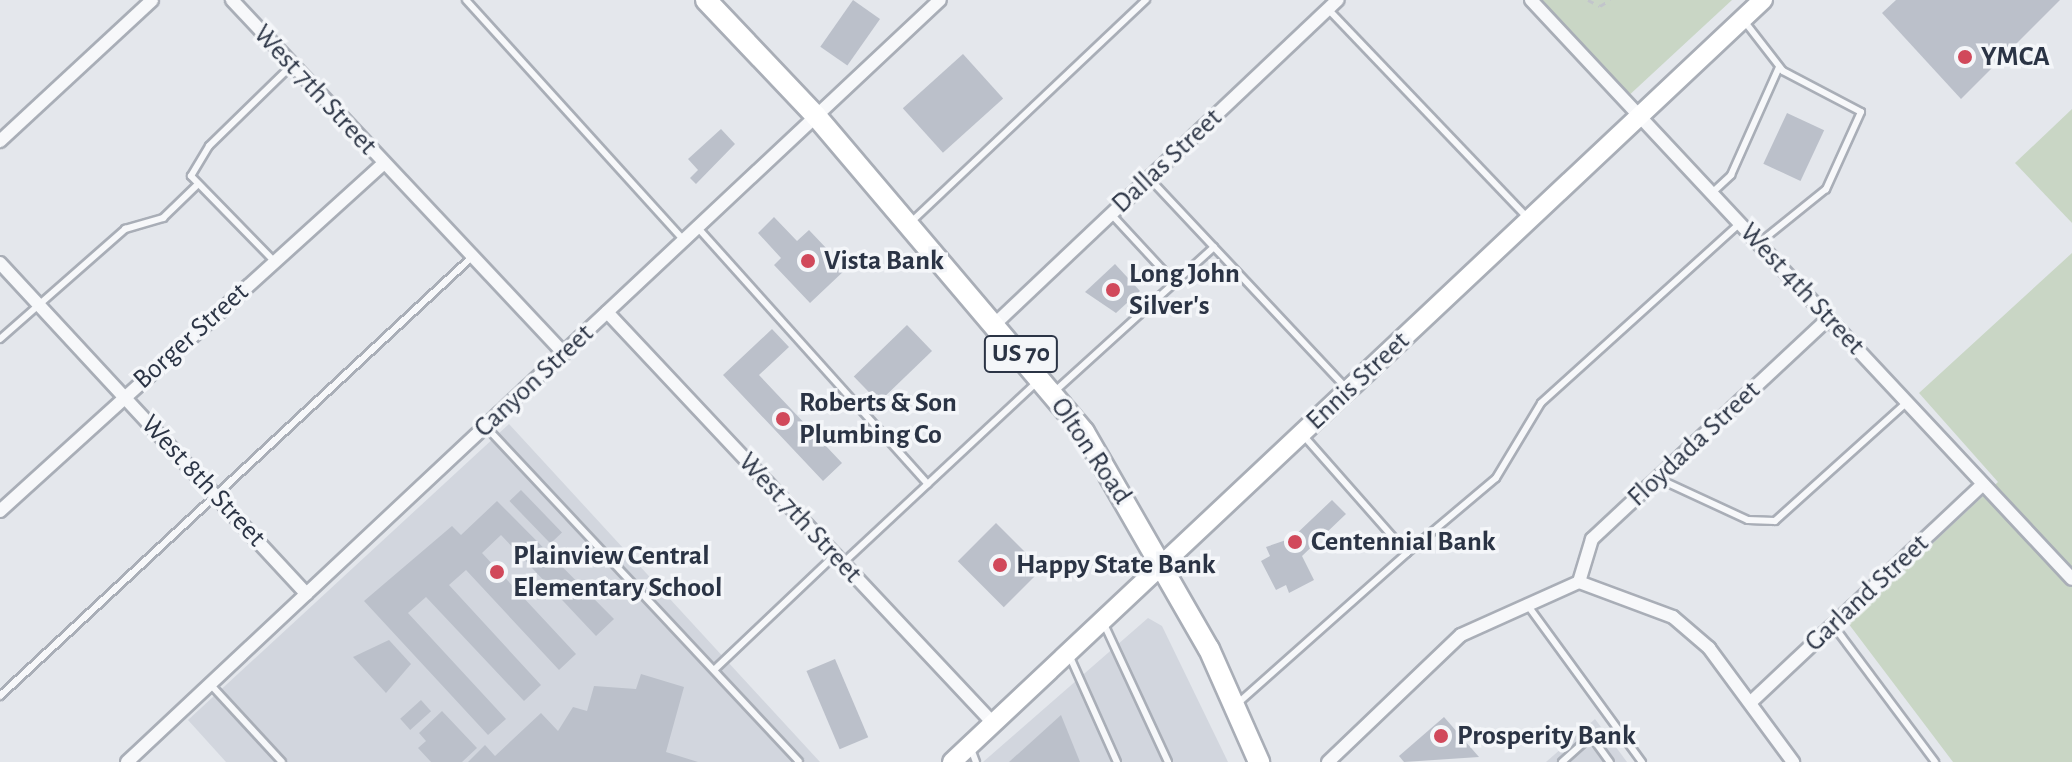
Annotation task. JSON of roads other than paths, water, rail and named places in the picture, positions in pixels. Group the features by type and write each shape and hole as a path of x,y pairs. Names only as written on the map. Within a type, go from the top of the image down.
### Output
{"main road":[{"name":"Olton Road","path":"706,0 816,116 996,323 1084,432 1163,567 1259,762"},
{"name":"Ennis Street","path":"952,762 973,754 993,723 1163,567 1763,0"}],"street":[{"path":"0,141 152,0"},
{"name":"West 7th Street","path":"232,0 564,354"},
{"name":"Canyon Street","path":"127,762 940,0"},
{"name":"West 4th Street","path":"1531,0 2072,579"},
{"name":"Dallas Street","path":"996,323 1332,5"},
{"name":"Borger Street","path":"0,511 123,396 383,164"},
{"name":"West 8th Street","path":"0,263 307,594"},
{"name":"West 7th Street","path":"607,312 993,723"},
{"name":"Floydada Street","path":"1579,582 1592,539 1829,318"},
{"name":"Garland Street","path":"1751,702 1983,484"},
{"path":"1328,762 1461,635 1524,601 1579,582 1673,617 1709,648 1793,762"}],"lane":[{"path":"466,0 684,240"},
{"path":"909,223 1146,0"},
{"path":"1332,5 1530,219"},
{"path":"1743,19 1779,67 1861,112 1826,189 1759,243"},
{"path":"274,261 196,186 193,168 209,146 292,65"},
{"path":"1713,192 1731,175 1779,67"},
{"path":"1149,178 1348,390"},
{"path":"0,339 125,229 163,218 196,186"},
{"path":"1111,214 1175,283"},
{"path":"1234,706 1496,478 1541,403 1741,223"},
{"path":"697,228 928,484"},
{"path":"714,670 839,559 1175,283 1214,247"},
{"path":"0,696 472,257"},
{"path":"1657,478 1748,520 1775,521 1906,402"},
{"path":"486,427 799,762"},
{"path":"1302,434 1407,553"},
{"path":"1524,601 1642,762"},
{"path":"1103,622 1168,762"},
{"path":"1833,625 1935,762"},
{"path":"1069,653 1117,762"},
{"path":"210,684 282,762"},
{"path":"1562,762 1591,736 1610,762"}],"place":[{"name":"YMCA","path":"1965,57"},
{"name":"Vista Bank","path":"808,261"},
{"name":"Long John Silver's","path":"1113,290"},
{"name":"Roberts & Son Plumbing Co","path":"783,419"},
{"name":"Centennial Bank","path":"1295,542"},
{"name":"Happy State Bank","path":"1000,565"},
{"name":"Plainview Central Elementary School","path":"497,572"},
{"name":"Prosperity Bank","path":"1441,736"}]}
